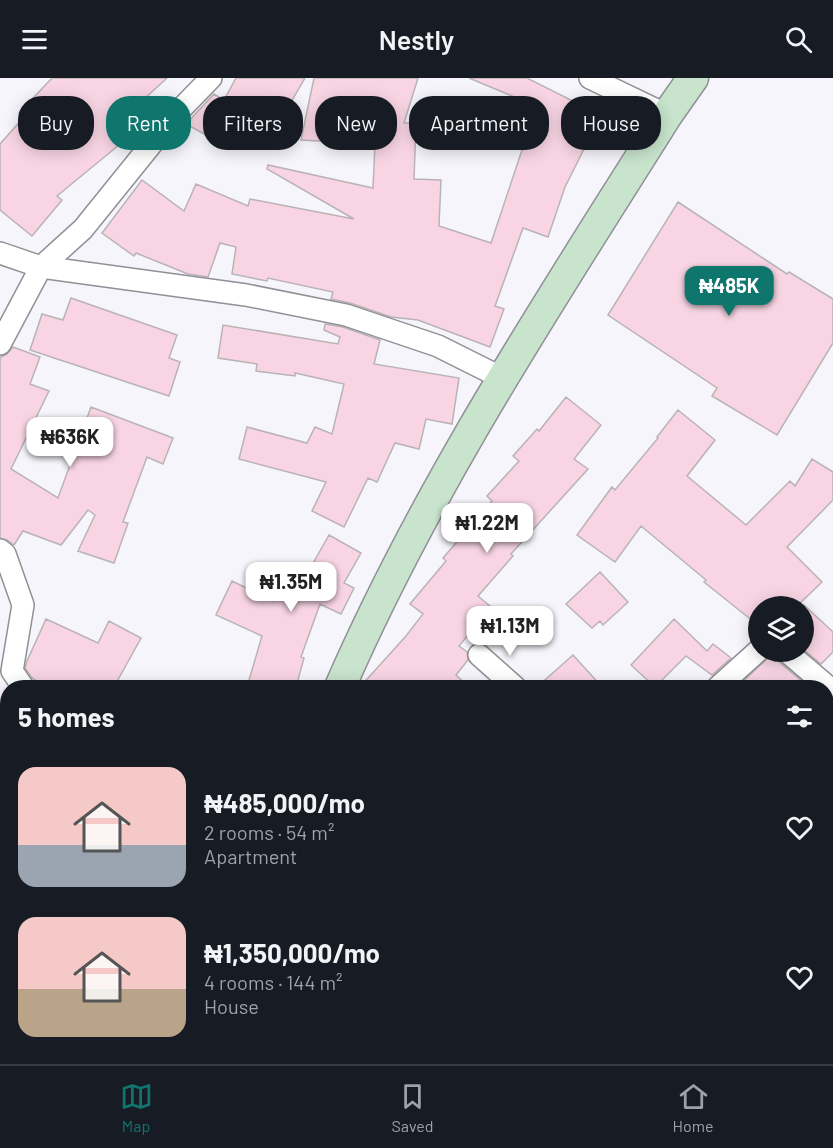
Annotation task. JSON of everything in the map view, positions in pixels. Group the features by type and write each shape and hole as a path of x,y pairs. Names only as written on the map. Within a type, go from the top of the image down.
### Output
{"main road":[{"path":"343,680 369,621 432,501 502,378 667,115 693,78"}],"street":[{"path":"0,344 41,267 83,229 175,115 211,78"},
{"path":"590,78 667,115"},
{"path":"0,253 41,267 246,295 346,315 438,346 502,378"},
{"path":"0,550 5,554 23,605 12,671 18,680"},
{"path":"479,655 507,680"},
{"path":"726,680 748,660"},
{"path":"799,662 819,680"}],"building":[{"path":"52,78 167,78 147,96 106,96 106,150 113,150 57,196 62,200 32,236 0,210 0,144 18,124 18,150 94,150 94,96 35,96"},
{"path":"236,78 305,78 294,96 226,96"},
{"path":"314,78 418,78 412,96 409,96 409,107 404,123 409,123 409,150 415,150 414,179 441,180 439,226 491,243 522,150 549,150 549,96 512,96 469,78 527,78 563,96 561,96 561,150 584,150 565,187 548,237 523,228 495,306 504,309 490,347 418,320 391,317 331,299 333,292 268,278 267,281 232,274 236,247 220,243 208,277 188,274 136,253 134,256 102,233 142,180 184,211 196,184 248,206 250,199 354,219 267,169 268,165 373,188 375,150 397,150 397,96 315,96 315,141 303,140"},
{"path":"203,106 203,133 191,127 191,119"},
{"path":"678,202 787,274 789,272 833,299 833,343 777,435 712,396 717,388 608,315"},
{"path":"71,298 177,335 169,358 180,362 169,396 30,350 42,314 63,320"},
{"path":"325,324 343,327 380,340 374,364 459,378 452,424 426,419 419,449 395,443 377,482 368,478 344,527 312,511 326,482 239,459 247,427 307,443 315,427 332,434 344,384 295,373 295,376 256,371 257,364 218,358 223,325 338,344 340,337 324,330"},
{"path":"13,347 40,357 30,384 49,391 11,469 58,498 91,407 173,438 163,464 147,457 123,522 128,523 114,563 78,551 95,515 88,510 61,545 23,531 14,545 0,538 0,359"},
{"path":"566,397 601,425 574,459 588,469 511,554 513,556 478,596 491,607 459,646 467,652 468,660 456,675 461,680 366,680 423,614 410,604 446,561 443,558 492,501 487,496 519,461 513,456 537,429 539,431"},
{"path":"678,410 715,440 687,476 746,525 790,481 795,486 812,459 833,472 833,500 787,547 822,582 807,596 748,596 748,617 641,526 615,562 577,535 612,487 615,490"},
{"path":"329,535 361,553 344,583 354,588 341,614 320,604 301,657 304,658 298,680 249,680 262,636 216,615 232,581 273,601 293,564 308,572"},
{"path":"600,572 628,602 603,625 600,621 592,628 566,604"},
{"path":"814,614 833,632 833,652 821,664 814,658"},
{"path":"46,619 98,643 109,621 141,638 118,680 35,680 25,668"},
{"path":"674,619 707,651 713,644 731,658 712,675 686,656 662,680 647,680 631,665"},
{"path":"573,655 596,680 545,680"},
{"path":"763,662 779,662 800,680 744,680"}]}
